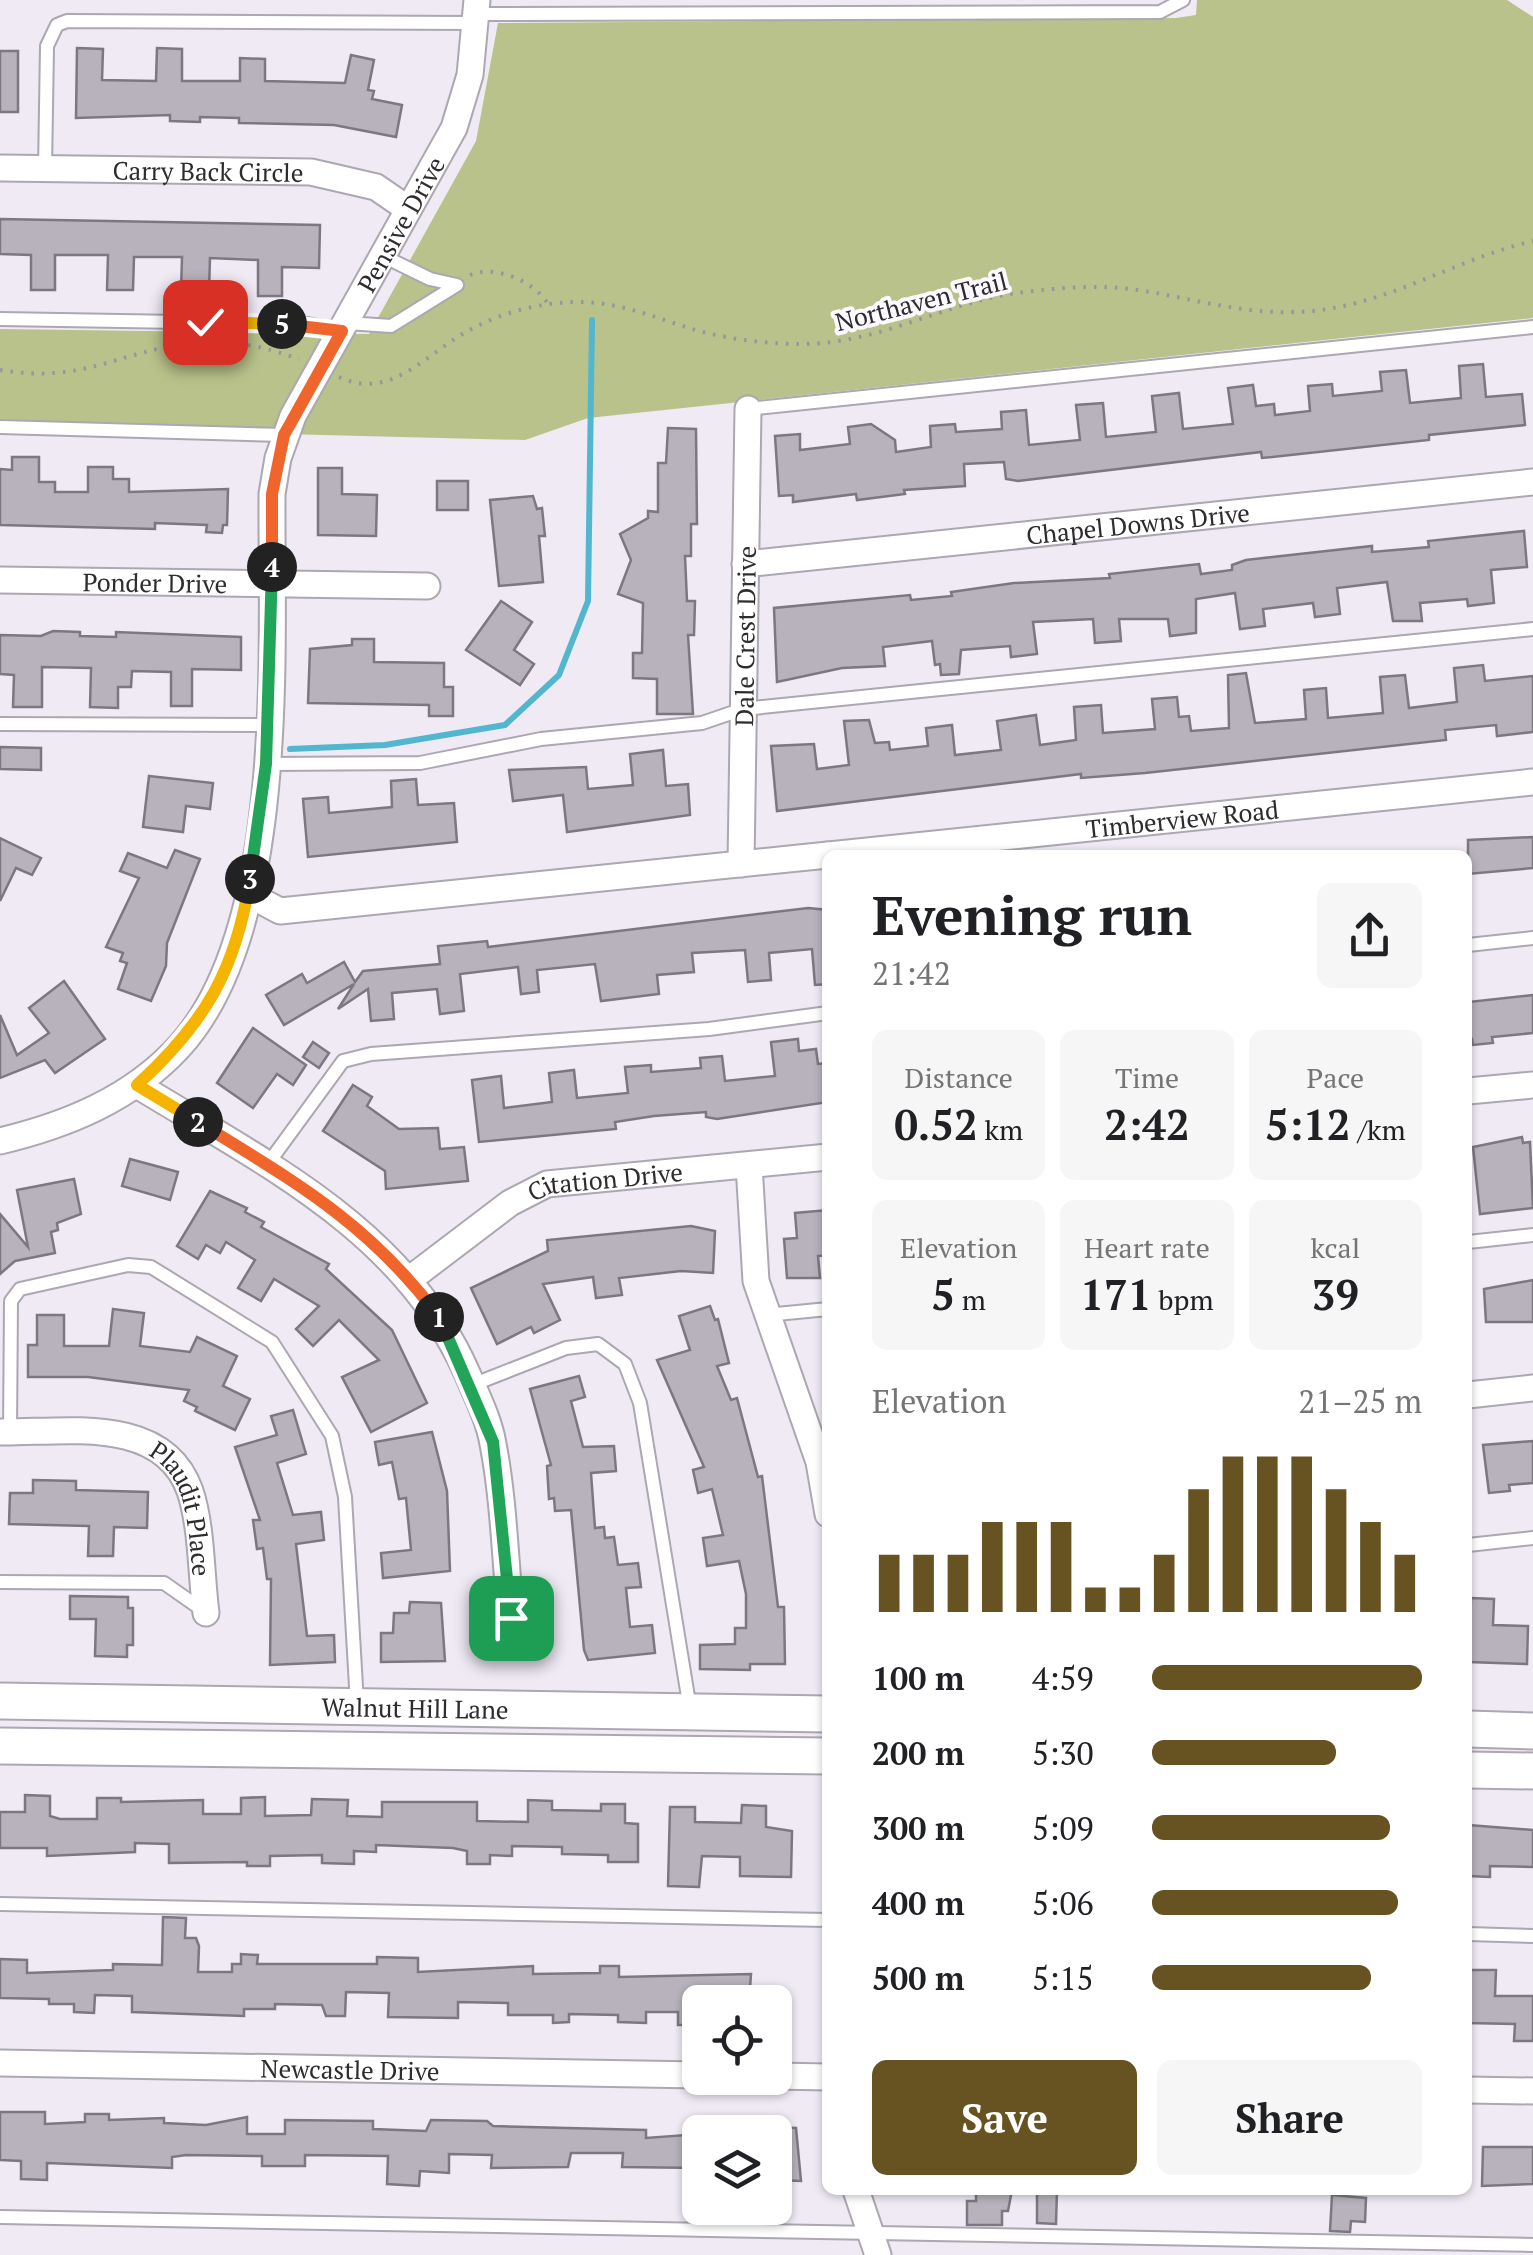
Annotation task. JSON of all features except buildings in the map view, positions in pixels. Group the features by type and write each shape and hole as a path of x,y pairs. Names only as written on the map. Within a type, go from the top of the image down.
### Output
{"main road":[{"name":"Walnut Hill Lane","path":"0,1701 822,1714"},
{"path":"1472,1729 1533,1731"},
{"name":"Walnut Hill Lane","path":"0,1746 822,1756"},
{"path":"1472,1770 1533,1771"}],"street":[{"name":"Pensive Drive","path":"0,1141 53,1128 137,1085 180,1046 215,996 240,936 266,764 272,494 284,435 454,128 470,75 476,12"},
{"name":"Carry Back Circle","path":"0,168 311,172 376,188 408,209"},
{"name":"Dale Crest Drive","path":"741,864 748,409"},
{"name":"Chapel Downs Drive","path":"745,564 1533,482"},
{"name":"Ponder Drive","path":"0,580 428,586"},
{"name":"Timberview Road","path":"876,850 1533,782"},
{"name":"Timberview Road","path":"248,894 280,911 822,856"},
{"path":"137,1085 362,1229 410,1279 447,1328 493,1442 511,1618"},
{"path":"1472,1092 1533,1085"},
{"name":"Citation Drive","path":"410,1279 510,1203 547,1184 822,1159"},
{"path":"750,1166 756,1281 822,1458"},
{"path":"1472,1395 1533,1388"},
{"name":"Plaudit Place","path":"5,1432 122,1434 156,1445 177,1467 190,1492 206,1613"},
{"name":"Newcastle Drive","path":"0,2063 682,2075"},
{"path":"792,2076 822,2077"},
{"path":"1472,2090 1533,2091"},
{"path":"858,2195 874,2245"}],"lane":[{"path":"45,170 47,46 57,25 67,21 476,12 1160,12 1183,0"},
{"path":"383,256 430,278 456,285"},
{"path":"0,319 391,326 456,285"},
{"path":"748,409 1533,327"},
{"path":"0,427 284,435"},
{"path":"266,764 420,763 541,739 702,723 743,710 1533,629"},
{"path":"0,724 269,725"},
{"path":"1472,945 1533,938"},
{"path":"267,1165 343,1061 391,1052 709,1029 822,1013"},
{"path":"1472,1242 1533,1235"},
{"path":"5,1432 11,1301 20,1289 128,1265 151,1266 272,1342 332,1436 345,1498 357,1706"},
{"path":"766,1315 822,1309"},
{"path":"472,1385 582,1346 598,1344 626,1364 640,1402 690,1712"},
{"path":"1472,1545 1533,1538"},
{"path":"0,1582 164,1583 206,1613"},
{"path":"0,1904 822,1920"},
{"path":"1472,1934 1533,1936"},
{"path":"0,2218 874,2245 1533,2245"}],"path":[{"name":"Northaven Trail","path":"0,370 68,374 192,342 253,345 322,368 350,382 378,385 402,376 492,320 548,304 620,306 736,338 838,342 902,329 1015,294 1080,288 1135,290 1262,312 1332,309 1396,293 1478,256 1533,241"},
{"path":"456,285 474,272 498,272 540,290 548,304"}],"green space":[{"path":"1197,0 1507,0 1533,17 1533,318 588,418 525,440 0,427 0,329 369,334 476,141 498,23 1176,18 1196,15"}],"waterway":[{"path":"290,749 385,745 505,725 559,675 588,601 592,320"}],"route":[{"path":"205,322 308,324 342,331 284,435 278,458 272,494 266,777 240,936 215,996 180,1046 137,1085 317,1195 362,1229 410,1279 447,1328 493,1442 511,1618"}]}
